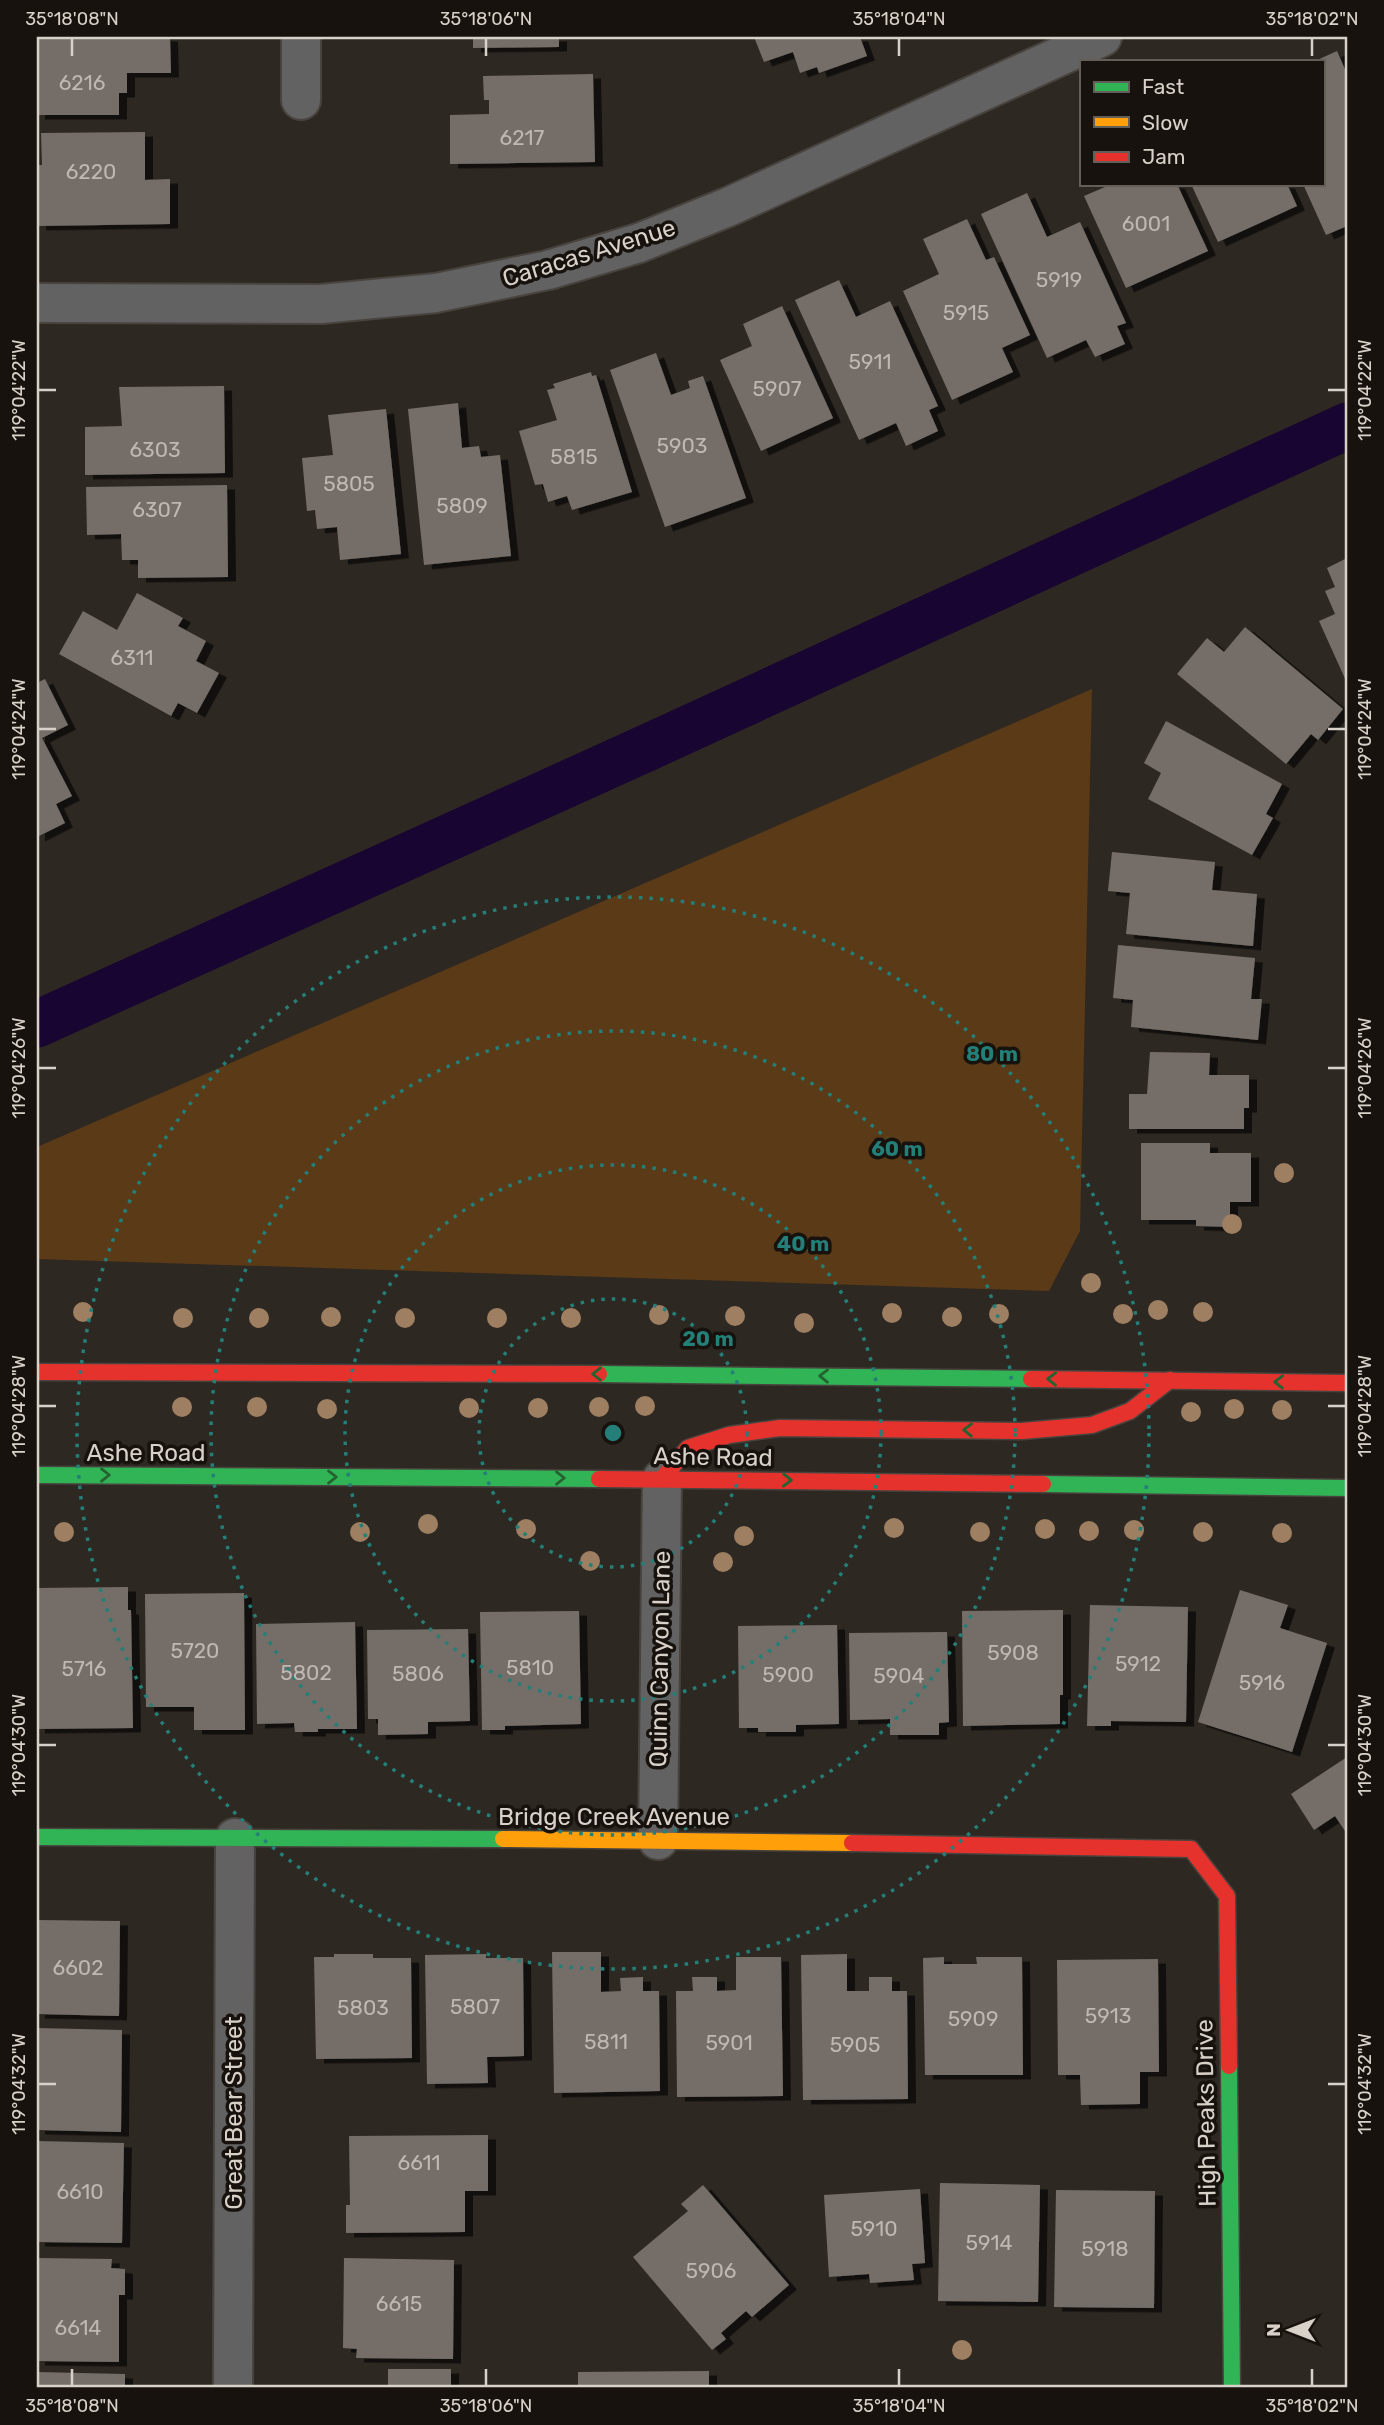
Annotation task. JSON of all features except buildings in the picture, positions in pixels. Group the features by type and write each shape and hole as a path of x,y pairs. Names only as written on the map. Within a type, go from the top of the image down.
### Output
{"street":[{"path":"301,37 301,100"},
{"name":"Caracas Avenue","path":"37,303 321,304 436,293 548,270 639,243 728,207 1035,51 1102,37"},
{"path":"37,1372 653,1374 1347,1383"},
{"path":"662,1479 688,1448 729,1435 780,1428 1022,1431 1091,1425 1130,1411 1170,1380"},
{"name":"Ashe Road","path":"37,1475 662,1479 1347,1488"},
{"name":"Quinn Canyon Lane","path":"658,1840 662,1479"},
{"name":"Bridge Creek Avenue","path":"37,1838 658,1840 1191,1849"},
{"name":"Great Bear Street","path":"233,2388 236,1838"},
{"name":"High Peaks Drive","path":"1191,1849 1227,1896 1232,2388"}],"shaded area":[{"path":"1092,689 1080,1231 1049,1291 37,1259 37,1147"}],"waterway":[{"path":"37,1024 1347,426"}],"traffic: fast":[{"path":"599,1374 1031,1379"},
{"path":"37,1475 599,1479"},
{"path":"1043,1484 1347,1488"},
{"path":"37,1837 503,1839"},
{"path":"1229,2066 1232,2388"}],"traffic: slow":[{"path":"503,1839 852,1843"}],"traffic: jam":[{"path":"37,1372 599,1374"},
{"path":"1031,1379 1347,1383"},
{"path":"662,1479 688,1448 729,1435 780,1428 1022,1431 1092,1425 1130,1411 1170,1380"},
{"path":"599,1479 1043,1484"},
{"path":"852,1843 1191,1849 1227,1896 1229,2066"}]}
